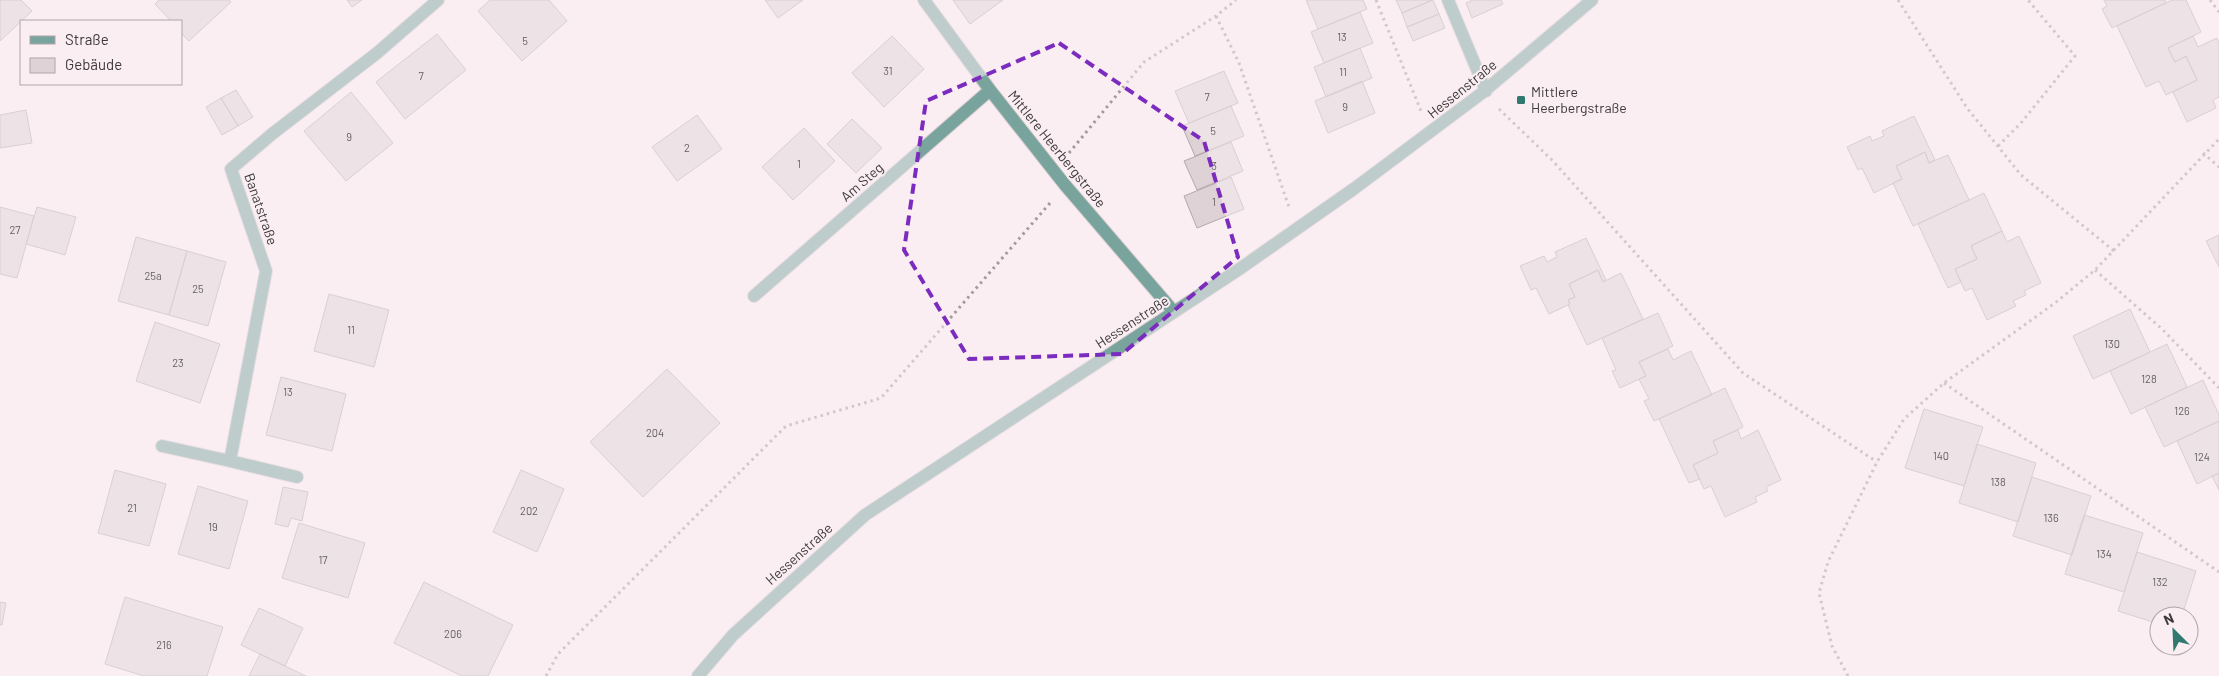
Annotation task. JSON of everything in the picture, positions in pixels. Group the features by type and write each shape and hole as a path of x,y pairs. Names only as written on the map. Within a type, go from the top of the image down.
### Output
{"street":[{"name":"Banatstraße","path":"230,461 266,271 231,169 272,134 377,53 438,0"},
{"name":"Mittlere Heerbergstraße","path":"924,0 990,90 1065,185 1174,312"},
{"path":"1448,0 1484,92"},
{"name":"Hessenstraße","path":"698,676 733,635 865,515 1238,270 1430,133 1484,92 1592,0"},
{"name":"Am Steg","path":"754,296 990,90"},
{"path":"162,446 297,477"}],"path":[{"path":"546,676 558,654 786,426 882,398 1065,185 1068,153 1144,62 1216,16 1236,0"},
{"path":"1376,0 1430,133"},
{"path":"1898,0 1967,108 2021,175 2114,251"},
{"path":"1998,146 2021,123 2075,56 2028,0"},
{"path":"2210,0 2219,12"},
{"path":"1216,16 1239,63 1296,228"},
{"path":"1484,92 1552,160 1742,373 1877,462"},
{"path":"1848,676 1832,646 1820,593 1828,562 1877,462 1904,419 1944,382 2055,303 2095,270 2219,138"},
{"path":"2203,153 2219,166"},
{"path":"2095,270 2162,330 2219,388"},
{"path":"1944,382 2219,572"}],"highlighted area":[{"path":"1059,43 1204,141 1238,257 1122,354 969,359 904,250 926,101"}],"building":[{"path":"0,0 21,0 32,11 20,20 20,22 0,41"},
{"path":"159,0 229,0 231,2 189,41 182,34 182,20 170,20 155,4"},
{"path":"347,0 362,0 352,7"},
{"path":"490,0 549,0 567,21 522,61 478,11"},
{"path":"765,0 803,0 778,18"},
{"path":"953,0 1003,0 970,24"},
{"path":"1306,0 1363,0 1367,9 1318,29"},
{"path":"1396,0 1432,0 1402,13"},
{"path":"1433,0 1439,14 1407,27 1402,13"},
{"path":"1473,0 1501,0 1503,4 1472,18 1466,3"},
{"path":"2104,0 2165,0 2166,3 2112,28 2102,9 2107,6"},
{"path":"2172,0 2186,0 2201,32 2168,48 2175,62 2186,56 2197,80 2166,95 2159,81 2146,87 2117,26"},
{"path":"1360,12 1373,43 1324,63 1311,32"},
{"path":"1439,14 1445,28 1413,41 1407,27"},
{"path":"437,34 466,70 405,119 376,82"},
{"path":"892,36 924,69 884,107 852,73"},
{"path":"2193,36 2198,47 2217,38 2219,43 2219,97 2213,100 2216,108 2187,122 2173,92 2197,80 2186,56 2175,62 2168,48"},
{"path":"1360,48 1372,78 1326,97 1314,67"},
{"path":"1224,71 1238,103 1189,123 1175,91"},
{"path":"1362,81 1375,113 1328,133 1315,101"},
{"path":"236,90 253,117 238,126 221,98"},
{"path":"351,92 393,143 346,181 304,131"},
{"path":"221,98 238,126 222,135 206,107"},
{"path":"1231,106 1244,136 1195,156 1182,126"},
{"path":"26,110 32,143 0,148 0,115"},
{"path":"697,115 722,149 677,181 652,147"},
{"path":"1914,116 1935,160 1929,163 1925,152 1896,166 1902,179 1874,193 1862,168 1858,170 1847,147 1870,136 1872,141 1884,136 1882,131"},
{"path":"852,119 882,148 856,173 827,144"},
{"path":"804,128 835,161 793,200 762,167"},
{"path":"1231,142 1243,171 1197,190 1184,161"},
{"path":"1925,152 1929,163 1948,155 1969,200 1913,226 1893,183 1902,179 1896,166"},
{"path":"1231,177 1244,209 1197,228 1184,196"},
{"path":"1984,193 2002,231 1971,246 1977,259 1955,269 1961,282 1948,288 1918,224"},
{"path":"0,207 34,216 17,278 0,274"},
{"path":"37,207 76,217 65,255 26,244"},
{"path":"2002,231 2007,242 2019,236 2041,283 2024,291 2026,295 2013,301 2016,306 1987,320 1972,288 1965,291 1955,269 1977,259 1971,246"},
{"path":"2219,235 2219,267 2206,241"},
{"path":"136,237 187,251 169,315 118,301"},
{"path":"1586,238 1606,280 1603,282 1598,270 1569,284 1575,297 1568,300 1570,304 1549,314 1536,288 1531,290 1520,266 1544,256 1547,262 1557,257 1555,252"},
{"path":"187,251 226,262 208,326 169,315"},
{"path":"1598,270 1603,282 1621,273 1643,319 1587,345 1568,305 1570,304 1568,300 1575,297 1569,284"},
{"path":"329,294 389,310 374,367 314,351"},
{"path":"2130,309 2150,352 2093,379 2073,336"},
{"path":"1658,313 1673,346 1639,362 1646,376 1620,388 1612,371 1616,370 1602,338"},
{"path":"155,322 220,344 200,403 136,381"},
{"path":"2167,344 2187,387 2131,414 2110,371"},
{"path":"1668,349 1673,360 1691,351 1712,395 1654,421 1644,401 1649,399 1639,379 1646,376 1639,362"},
{"path":"667,369 720,423 643,497 590,442"},
{"path":"281,377 346,394 332,451 266,435"},
{"path":"2203,380 2219,415 2219,421 2164,447 2145,407"},
{"path":"1725,388 1743,427 1713,441 1718,453 1693,465 1700,479 1689,483 1659,419"},
{"path":"1924,409 1983,427 1964,486 1905,468"},
{"path":"2219,421 2219,473 2197,484 2177,441"},
{"path":"1738,430 1741,439 1758,430 1781,480 1766,487 1768,491 1755,497 1757,502 1725,517 1711,486 1704,489 1693,465 1718,453 1713,441"},
{"path":"1977,444 2036,463 2018,522 1959,503"},
{"path":"115,470 166,484 149,546 98,533"},
{"path":"521,470 564,489 537,552 493,532"},
{"path":"2219,473 2219,490 2212,476"},
{"path":"2032,477 2091,496 2072,555 2013,536"},
{"path":"198,486 248,501 229,569 178,554"},
{"path":"283,487 308,492 302,521 291,518 288,527 275,524"},
{"path":"2084,515 2143,533 2124,592 2065,574"},
{"path":"299,523 365,543 348,598 282,578"},
{"path":"2137,552 2196,571 2185,606 2149,606 2149,621 2118,611"},
{"path":"424,582 513,625 488,676 462,676 394,643"},
{"path":"125,597 223,627 207,676 144,676 105,664"},
{"path":"0,602 6,603 2,625 0,625"},
{"path":"259,608 303,628 285,666 241,645"},
{"path":"260,654 285,666 306,676 249,676"}],"place":[{"name":"Mittlere Heerbergstraße","path":"1521,100"}]}
